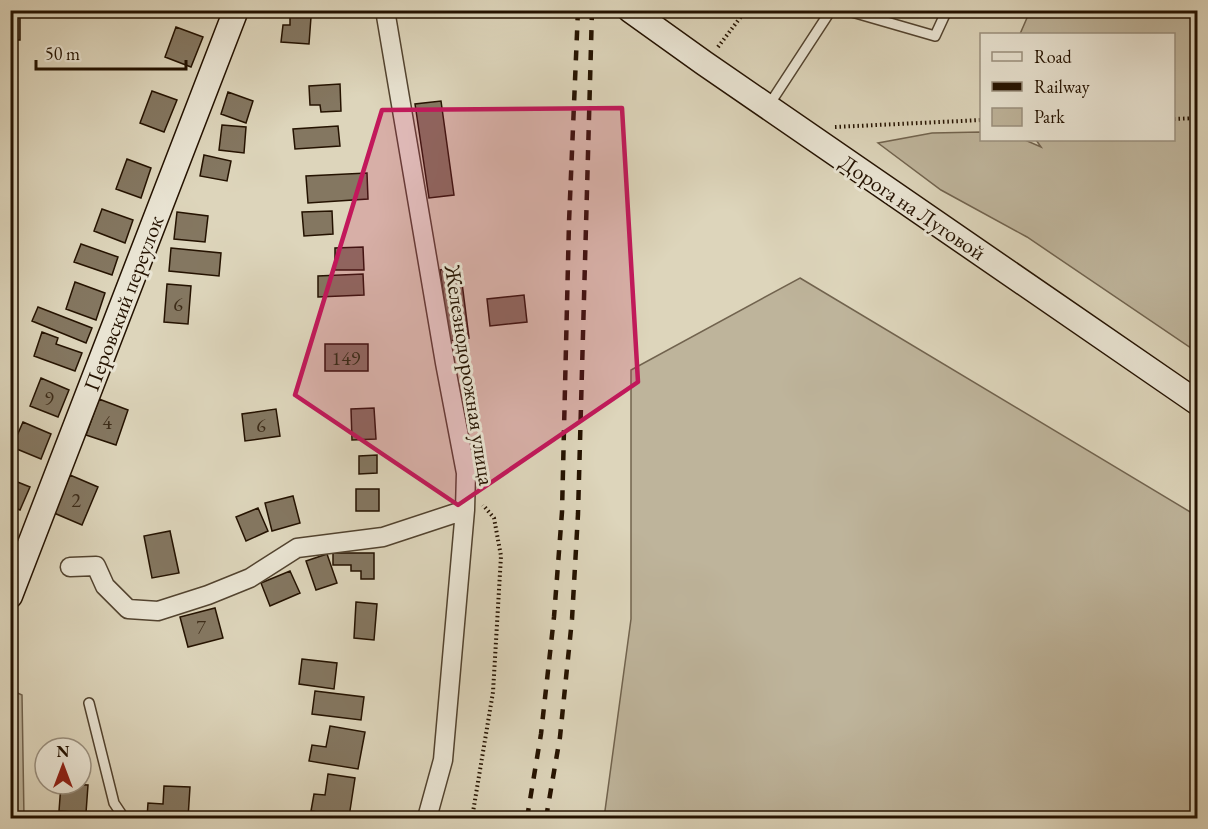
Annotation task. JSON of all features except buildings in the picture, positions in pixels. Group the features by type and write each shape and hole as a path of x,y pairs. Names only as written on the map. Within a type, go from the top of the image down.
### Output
{"street":[{"name":"Перовский переулок","path":"10,596 236,10"},
{"name":"Железнодорожная улица","path":"386,10 445,363 466,473 465,510 443,760 427,819"},
{"name":"Дорога на Луговой","path":"630,10 1197,403"},
{"path":"70,567 96,566 105,586 128,609 158,611 250,578 297,548 327,546 383,537 465,510"}],"lane":[{"path":"768,107 831,10"},
{"path":"846,10 935,36 947,10"},
{"path":"88,703 114,803 124,819"}],"path":[{"path":"704,63 746,10"},
{"path":"1175,119 1197,118"},
{"path":"834,128 980,120"},
{"path":"465,488 494,518 501,556 493,692 472,819"}],"highlighted area":[{"path":"622,108 638,382 458,505 295,395 382,110"}],"green space":[{"path":"1030,11 1197,11 1197,352 1027,237 941,190 878,143 932,133 980,132 980,141 1027,141 1041,147 1037,141 1175,141 1175,33 1020,33"},
{"path":"800,278 1197,516 1197,818 604,818 631,619 631,370"},
{"path":"11,690 22,695 24,818 11,818"}],"railway":[{"path":"527,818 541,734 554,617 562,512 569,222 578,10"},
{"path":"546,818 560,737 572,619 578,514 592,10"}]}
